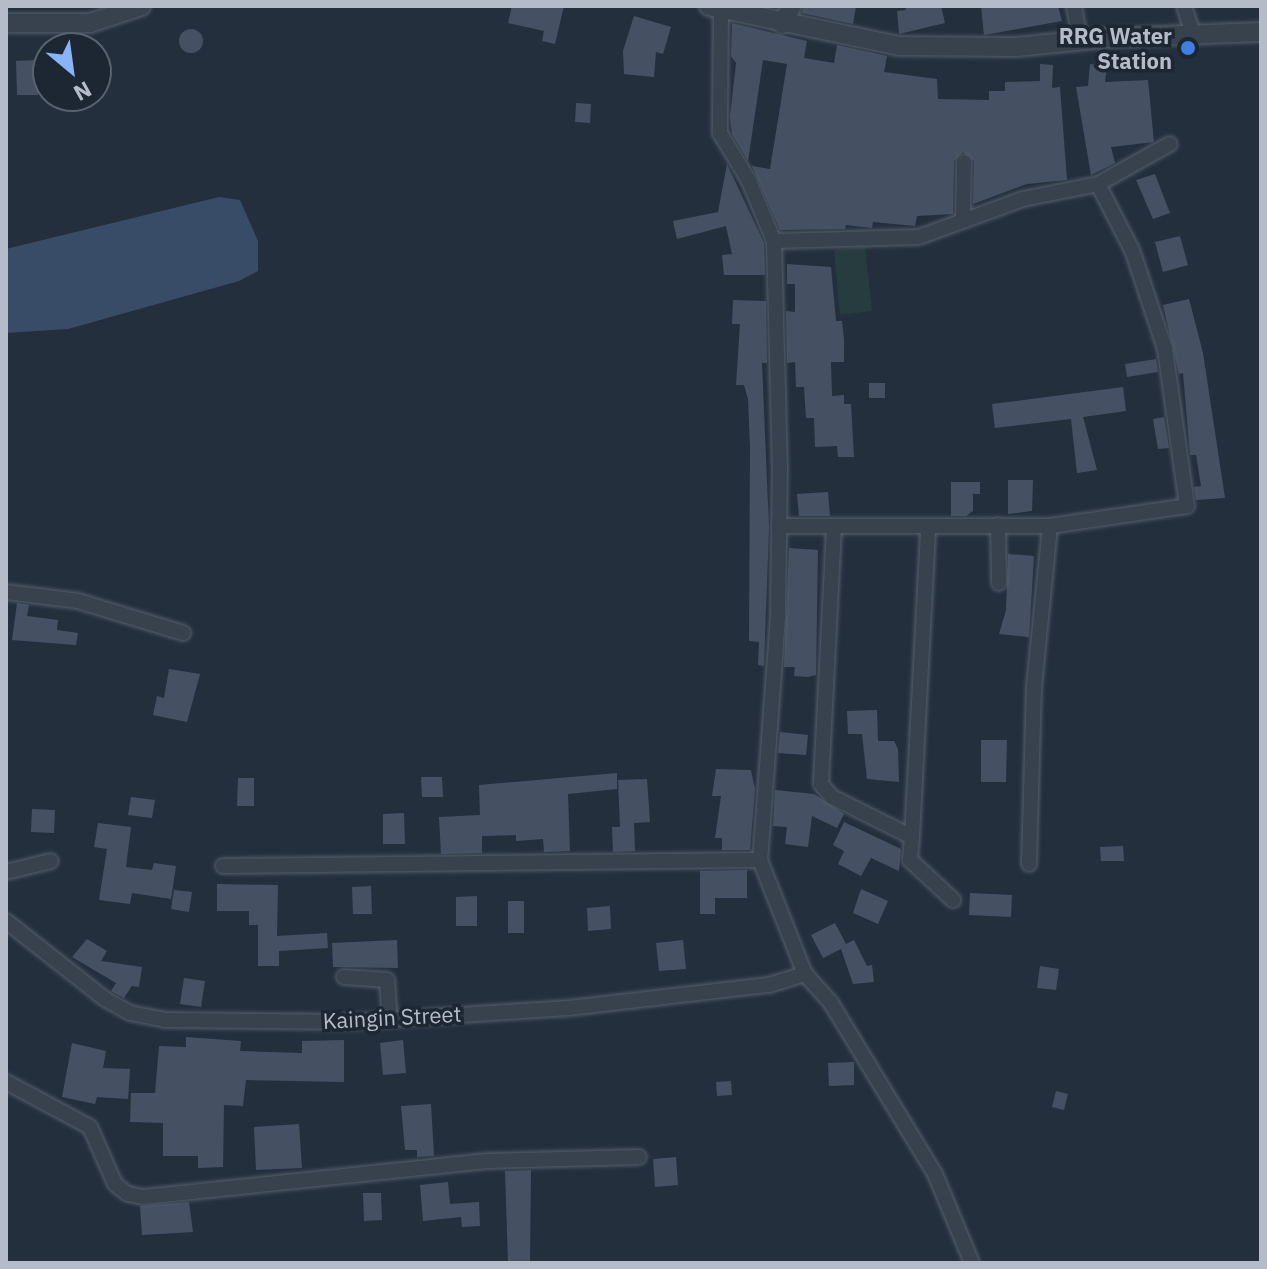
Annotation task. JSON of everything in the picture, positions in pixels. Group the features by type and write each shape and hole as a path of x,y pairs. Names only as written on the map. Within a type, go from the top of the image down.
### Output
{"street":[{"path":"6,23 141,6"},
{"path":"782,24 792,6"},
{"path":"1074,6 1080,41"},
{"path":"1184,6 1194,36"},
{"path":"972,1263 935,1174 831,1003 805,974 760,860 771,751 779,526 774,241 749,181 720,133 716,114 715,7 782,24 898,46 1003,48 1261,32"},
{"path":"774,241 919,237 963,218 1098,184 1170,144"},
{"path":"963,218 964,162"},
{"path":"779,526 1050,526 1187,506 1165,349 1132,250 1098,184"},
{"path":"998,525 999,583"},
{"path":"1029,864 1034,687 1050,526"},
{"path":"834,527 821,784 832,797 912,837"},
{"path":"928,528 910,860 953,900"},
{"path":"6,592 78,601 183,633"},
{"path":"223,866 760,860"},
{"path":"6,872 51,861"},
{"name":"Kaingin Street","path":"6,921 130,1013 198,1022 390,1019 569,1008 769,985 805,974"},
{"path":"344,977 387,980 390,1019"},
{"path":"6,1082 90,1127 115,1184 128,1194 144,1197 487,1161 639,1157"}],"green space":[{"path":"865,246 872,311 840,315 834,250"}],"water":[{"path":"219,197 240,200 258,241 258,271 239,281 68,329 6,333 6,249"}],"building":[{"path":"512,6 564,6 555,44 542,41 544,31 508,23"},
{"path":"804,6 856,6 853,24 802,13"},
{"path":"905,6 941,6 945,23 899,34 897,11 906,10"},
{"path":"981,6 1058,6 1062,21 984,35"},
{"path":"634,16 671,27 663,54 656,52 654,77 624,74 623,51"},
{"path":"732,23 807,41 804,58 834,63 837,45 887,56 884,72 937,79 938,99 989,100 989,91 1005,91 1005,82 1040,81 1040,64 1053,65 1052,88 1060,87 1067,180 1027,184 973,204 974,161 963,152 954,161 953,214 917,216 915,226 873,222 872,228 846,225 845,229 780,230 752,166 770,169 787,64 763,60 748,161 732,134 730,117 736,63 731,56"},
{"path":"191,29 200,32 203,41 200,50 191,53 182,50 179,41 182,32"},
{"path":"32,60 32,95 17,95 16,61"},
{"path":"1090,64 1107,66 1105,82 1148,80 1154,142 1111,147 1115,163 1091,175 1076,87 1088,86"},
{"path":"576,103 591,104 590,123 575,122"},
{"path":"727,164 764,243 765,275 724,275 722,255 732,254 726,226 677,239 673,221 718,212"},
{"path":"1155,174 1170,213 1153,219 1136,180"},
{"path":"1180,236 1188,265 1163,272 1155,242"},
{"path":"787,264 831,267 836,321 842,321 844,339 844,362 831,362 832,396 844,395 844,404 851,404 854,457 838,457 837,446 815,447 814,418 806,418 804,387 796,387 795,362 787,363 786,311 795,312 795,284 787,284"},
{"path":"1189,299 1203,353 1225,498 1196,500 1194,487 1201,486 1196,455 1190,455 1183,373 1179,374 1163,305"},
{"path":"733,300 766,301 767,363 762,363 769,527 764,666 758,665 759,642 749,641 748,399 744,385 736,385 740,324 732,324"},
{"path":"1156,359 1158,372 1127,377 1125,364"},
{"path":"869,383 885,383 885,398 869,398"},
{"path":"1123,387 1126,411 1083,417 1097,470 1077,473 1071,419 995,428 992,404"},
{"path":"1164,417 1169,448 1158,449 1153,419"},
{"path":"1008,480 1033,480 1032,511 1008,514"},
{"path":"951,482 980,482 980,494 973,494 973,511 966,516 951,516"},
{"path":"828,492 830,516 799,516 797,494"},
{"path":"789,548 818,550 816,675 808,677 794,676 795,667 784,667"},
{"path":"1008,554 1034,556 1029,637 999,634 1006,610"},
{"path":"17,603 29,605 27,616 58,620 57,630 78,633 76,645 12,640"},
{"path":"169,669 200,674 187,722 153,715 157,696 164,698"},
{"path":"877,710 878,741 894,741 898,749 899,782 867,779 862,734 848,734 847,711"},
{"path":"780,732 808,735 806,755 778,753"},
{"path":"981,740 1007,740 1006,782 981,782"},
{"path":"716,769 751,770 755,789 750,850 722,850 722,838 715,838 721,796 712,796"},
{"path":"617,773 617,789 568,794 570,851 544,852 543,839 516,841 516,835 482,836 482,853 441,854 439,817 480,815 479,785"},
{"path":"421,777 442,777 443,797 422,797"},
{"path":"238,778 254,778 254,806 237,806"},
{"path":"647,779 650,822 634,823 635,851 613,852 612,827 620,827 618,780"},
{"path":"775,790 814,794 844,814 837,828 812,816 808,847 785,844 787,827 773,826"},
{"path":"131,797 155,800 152,818 128,815"},
{"path":"32,809 55,810 54,833 31,832"},
{"path":"404,813 405,844 383,844 383,814"},
{"path":"844,822 901,849 899,871 871,858 861,876 838,864 844,851 833,845"},
{"path":"98,823 131,827 126,867 152,870 154,863 176,866 171,899 132,893 130,904 99,900 107,849 94,847"},
{"path":"1123,846 1124,861 1101,861 1100,847"},
{"path":"747,870 747,898 715,898 715,914 700,914 700,871"},
{"path":"217,884 278,885 277,936 327,933 328,948 279,951 279,966 258,966 258,925 249,925 249,911 217,911"},
{"path":"371,886 372,914 353,914 352,887"},
{"path":"861,889 888,901 878,924 853,913"},
{"path":"174,890 192,892 189,912 171,909"},
{"path":"970,893 1012,895 1011,917 969,915"},
{"path":"477,896 477,926 456,926 456,897"},
{"path":"508,901 524,901 524,933 508,933"},
{"path":"610,906 611,929 588,931 587,908"},
{"path":"835,923 846,944 854,940 867,966 872,965 874,982 853,984 841,949 823,958 811,935"},
{"path":"87,939 107,951 101,961 142,967 139,987 132,986 124,998 111,991 116,983 72,957"},
{"path":"397,940 398,968 333,967 332,943"},
{"path":"683,940 686,969 659,971 656,943"},
{"path":"1040,966 1059,969 1056,990 1037,988"},
{"path":"184,978 205,981 201,1007 180,1004"},
{"path":"186,1037 241,1041 240,1051 302,1053 302,1041 344,1040 344,1082 246,1080 243,1106 224,1105 223,1167 198,1168 198,1156 163,1156 163,1123 130,1122 131,1093 155,1093 159,1046 186,1047"},
{"path":"403,1040 406,1073 383,1075 380,1043"},
{"path":"72,1043 106,1051 103,1068 130,1069 128,1099 97,1097 95,1104 62,1097"},
{"path":"854,1062 854,1085 829,1086 828,1063"},
{"path":"731,1081 732,1095 717,1096 716,1082"},
{"path":"1056,1091 1068,1094 1064,1110 1052,1107"},
{"path":"431,1104 434,1156 417,1157 417,1150 405,1150 401,1106"},
{"path":"299,1124 302,1168 256,1170 254,1127"},
{"path":"676,1157 678,1185 655,1187 653,1159"},
{"path":"531,1170 530,1263 508,1263 505,1171"},
{"path":"448,1182 450,1204 479,1202 480,1226 462,1227 461,1217 423,1221 420,1185"},
{"path":"363,1193 381,1193 382,1220 364,1221"},
{"path":"189,1202 193,1232 142,1235 140,1206"}],"place":[{"name":"RRG Water Station","path":"1188,48"}]}
